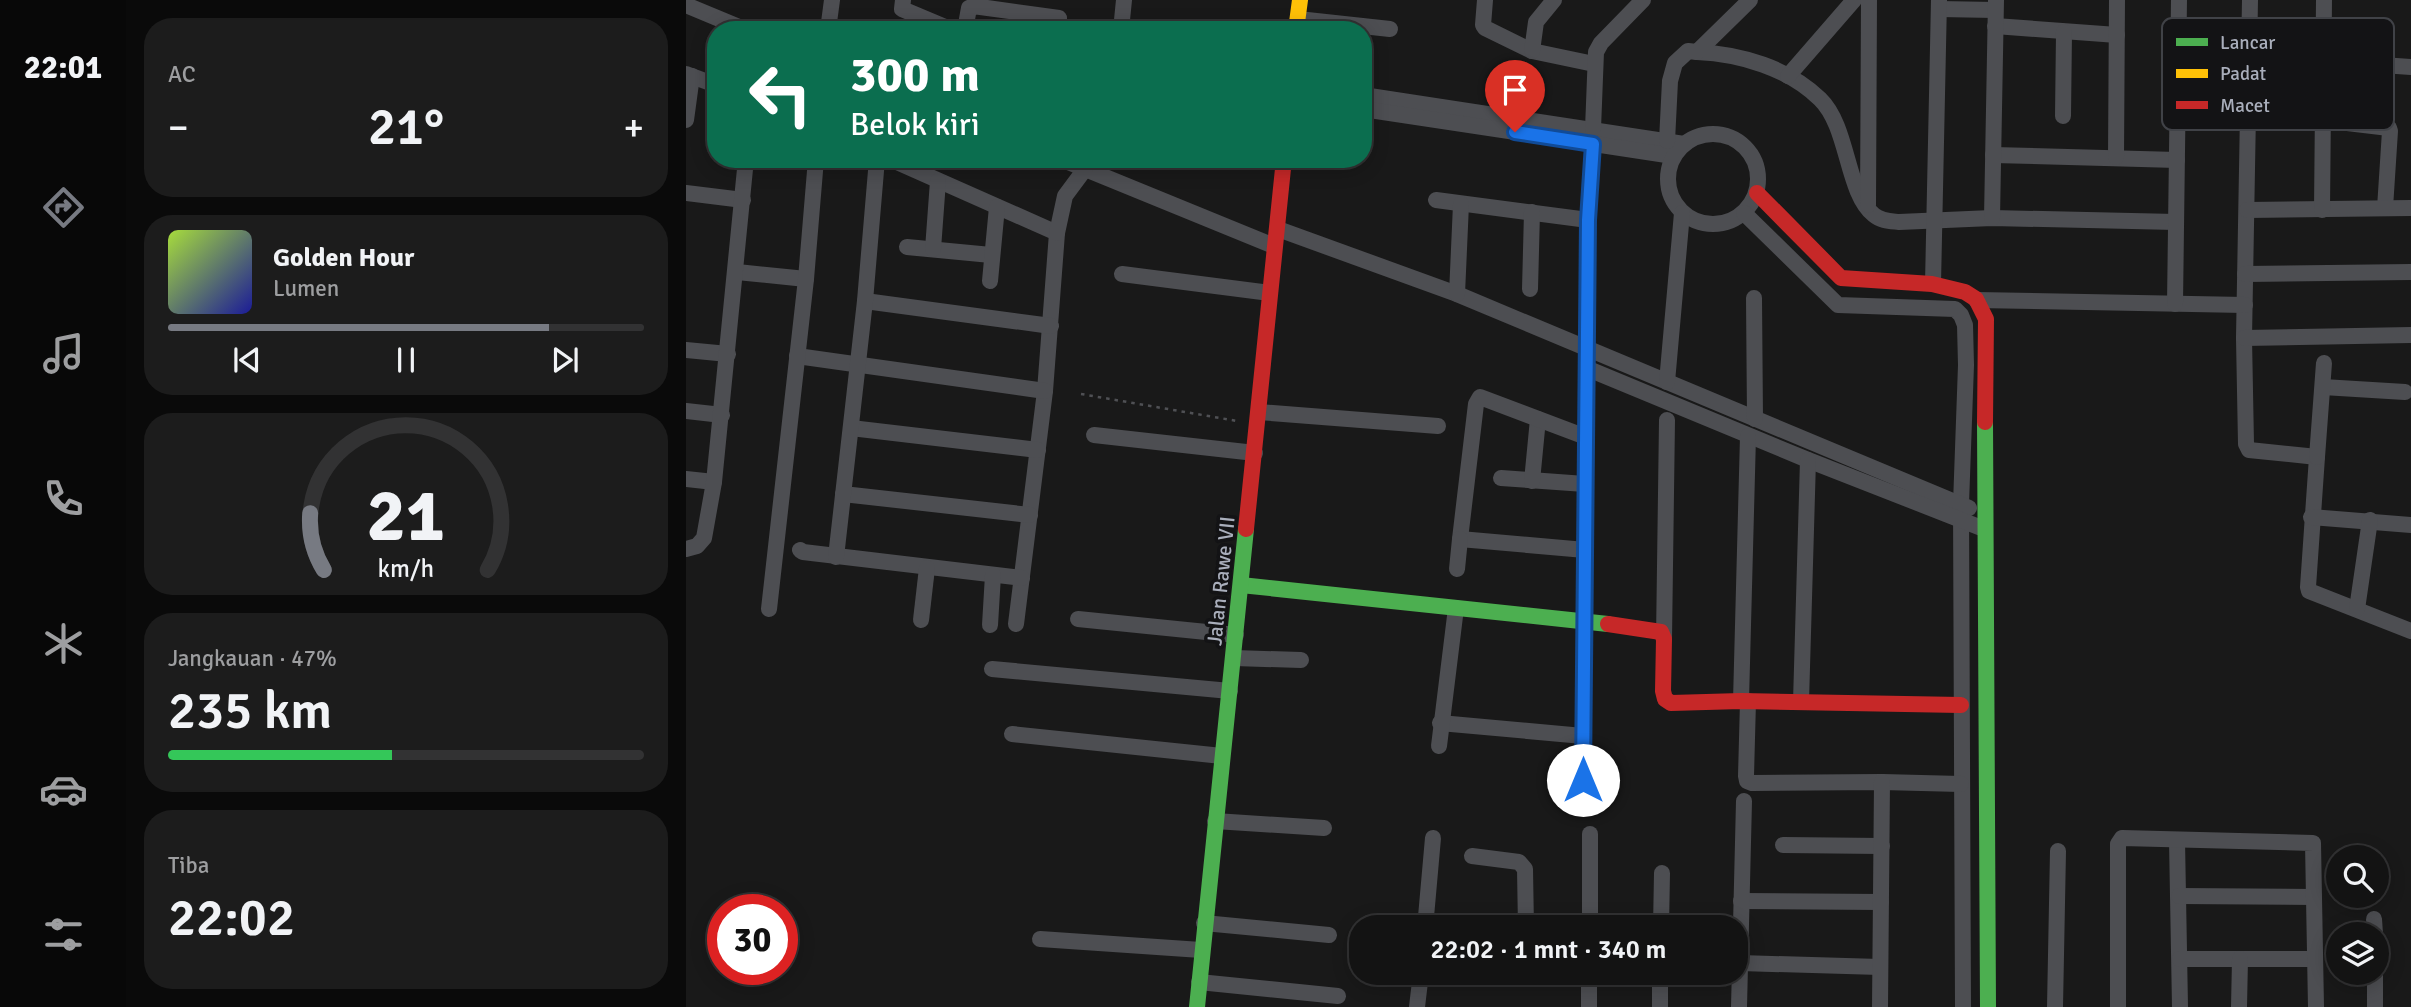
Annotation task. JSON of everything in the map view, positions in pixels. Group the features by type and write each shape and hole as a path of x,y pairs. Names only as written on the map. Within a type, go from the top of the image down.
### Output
{"street":[{"path":"829,21 832,0"},
{"path":"1058,21 1061,0"},
{"path":"1122,21 1124,0"},
{"path":"1297,21 1300,0"},
{"path":"1485,0 1485,29 1532,51 1594,64"},
{"path":"1532,51 1535,22 1554,0"},
{"path":"1583,780 1588,220 1594,64 1601,43 1643,0"},
{"path":"1697,52 1750,0"},
{"path":"1788,76 1854,0"},
{"path":"1868,208 1869,0"},
{"path":"2116,157 2117,0"},
{"path":"2179,0 2179,18"},
{"path":"2250,0 2250,18"},
{"path":"2324,0 2324,18"},
{"path":"898,3 934,21"},
{"path":"1933,284 1939,4 1995,12 2064,32 2117,34"},
{"path":"686,5 724,21"},
{"path":"967,21 969,8 973,6 1044,21"},
{"path":"1992,218 1995,12"},
{"path":"1372,28 1390,29"},
{"path":"2063,116 2064,32"},
{"path":"1667,141 1670,81 1675,63 1688,51 1744,57 1788,76 1822,100 1837,127 1855,181 1868,208 1872,214 1884,221 1992,218 2176,222"},
{"path":"686,120 689,75 707,82"},
{"path":"1372,97 1678,150"},
{"path":"1372,110 1593,137 1667,141 1678,150"},
{"path":"2175,304 2177,130"},
{"path":"2248,130 2245,437 2249,450 2317,457"},
{"path":"2322,130 2322,210"},
{"path":"2385,208 2390,130"},
{"path":"1711,133 1725,134 1739,141 1749,151 1759,178 1757,193 1744,213 1720,225 1693,220 1682,213 1671,196 1667,176 1678,150 1696,136 1711,133"},
{"path":"1993,155 2177,160"},
{"path":"686,549 697,546 704,538 714,482 745,168"},
{"path":"769,609 806,279 815,168"},
{"path":"836,557 865,301 876,168"},
{"path":"910,168 1057,233"},
{"name":"Jalan Rawe VII","path":"1197,1007 1283,168"},
{"path":"1016,624 1045,391 1057,233 1065,196 1086,169 1274,246"},
{"path":"933,249 938,181"},
{"path":"686,193 743,200"},
{"path":"1757,193 1841,278 1933,284 1963,291 1976,300 1986,319 1984,522 1988,1007"},
{"path":"1436,200 1588,220"},
{"path":"1457,294 1461,204"},
{"path":"990,281 997,207"},
{"path":"2247,210 2411,208"},
{"path":"1530,289 1532,212"},
{"path":"1667,382 1682,213"},
{"path":"1744,213 1838,305 1955,309 1965,325 1961,512 1963,1007"},
{"path":"1278,229 1457,294 1755,419 1984,522"},
{"path":"907,247 991,255"},
{"path":"737,272 806,279"},
{"path":"2245,274 2411,272"},
{"path":"1122,274 1270,293"},
{"path":"1754,298 1755,419"},
{"path":"1976,300 2245,305"},
{"path":"865,301 1051,326"},
{"path":"2244,338 2411,335"},
{"path":"686,350 728,354"},
{"path":"797,356 1045,391"},
{"path":"2324,363 2311,517 2309,591 2411,631"},
{"path":"1586,368 1808,460 1961,512"},
{"path":"2323,387 2405,392"},
{"path":"1457,569 1476,404 1480,397 1586,437"},
{"path":"686,411 722,415"},
{"path":"1259,418 1438,426"},
{"path":"1532,481 1538,419"},
{"path":"1667,420 1665,699 1671,703 1745,701 1961,705"},
{"path":"850,429 1038,450"},
{"path":"1094,435 1255,453"},
{"path":"1748,436 1745,701 1748,781 1961,784"},
{"path":"1801,702 1808,460"},
{"path":"1501,478 1586,484"},
{"path":"686,479 714,482"},
{"path":"843,495 1030,515"},
{"path":"2311,517 2411,524"},
{"path":"2357,609 2370,520"},
{"path":"1460,539 1585,550"},
{"path":"800,550 836,557 1022,578"},
{"path":"921,620 927,568"},
{"path":"990,625 993,575"},
{"path":"1241,585 1584,621 1661,632 1664,639"},
{"path":"1439,746 1456,608"},
{"path":"1077,619 1236,635"},
{"path":"1234,658 1301,660"},
{"path":"992,669 1230,691"},
{"path":"1440,723 1583,736"},
{"path":"1012,734 1222,756"},
{"path":"1961,747 1985,748"},
{"path":"1880,1007 1882,782"},
{"path":"1741,915 1744,802"},
{"path":"1215,821 1324,828"},
{"path":"1590,834 1590,915"},
{"path":"1426,915 1433,838"},
{"path":"2118,1007 2118,844 2122,838 2313,843 2316,1007"},
{"path":"2178,840 2180,1007"},
{"path":"1783,845 1882,846"},
{"path":"2055,1007 2058,850"},
{"path":"1472,856 1523,864 1526,915"},
{"path":"1661,915 1662,873"},
{"path":"2179,896 2314,897"},
{"path":"1741,901 1881,902"},
{"path":"1204,923 1329,935"},
{"path":"1040,940 1201,950"},
{"path":"2239,1007 2240,959"},
{"path":"2180,960 2315,959"},
{"path":"1748,963 1880,967"},
{"path":"1199,982 1338,996"},
{"path":"1417,1007 1420,985"},
{"path":"1589,985 1589,1007"},
{"path":"1660,985 1660,1007"},
{"path":"1739,1007 1740,985"},
{"path":"2375,985 2375,1007"}],"path":[{"path":"1081,394 1259,418"}],"traffic: fast":[{"path":"1985,422 1988,1007"},
{"path":"1197,1007 1246,529"},
{"path":"1241,585 1608,624"}],"traffic: slow":[{"path":"1297,21 1300,0"}],"traffic: jam":[{"path":"1246,529 1283,168"},
{"path":"1757,193 1841,278 1932,284 1965,292 1976,299 1986,319 1985,422"},
{"path":"1608,624 1661,632 1664,639 1663,691 1665,699 1671,703 1741,701 1961,705"}],"route":[{"path":"1515,132 1593,144 1588,220 1583,780"}]}
